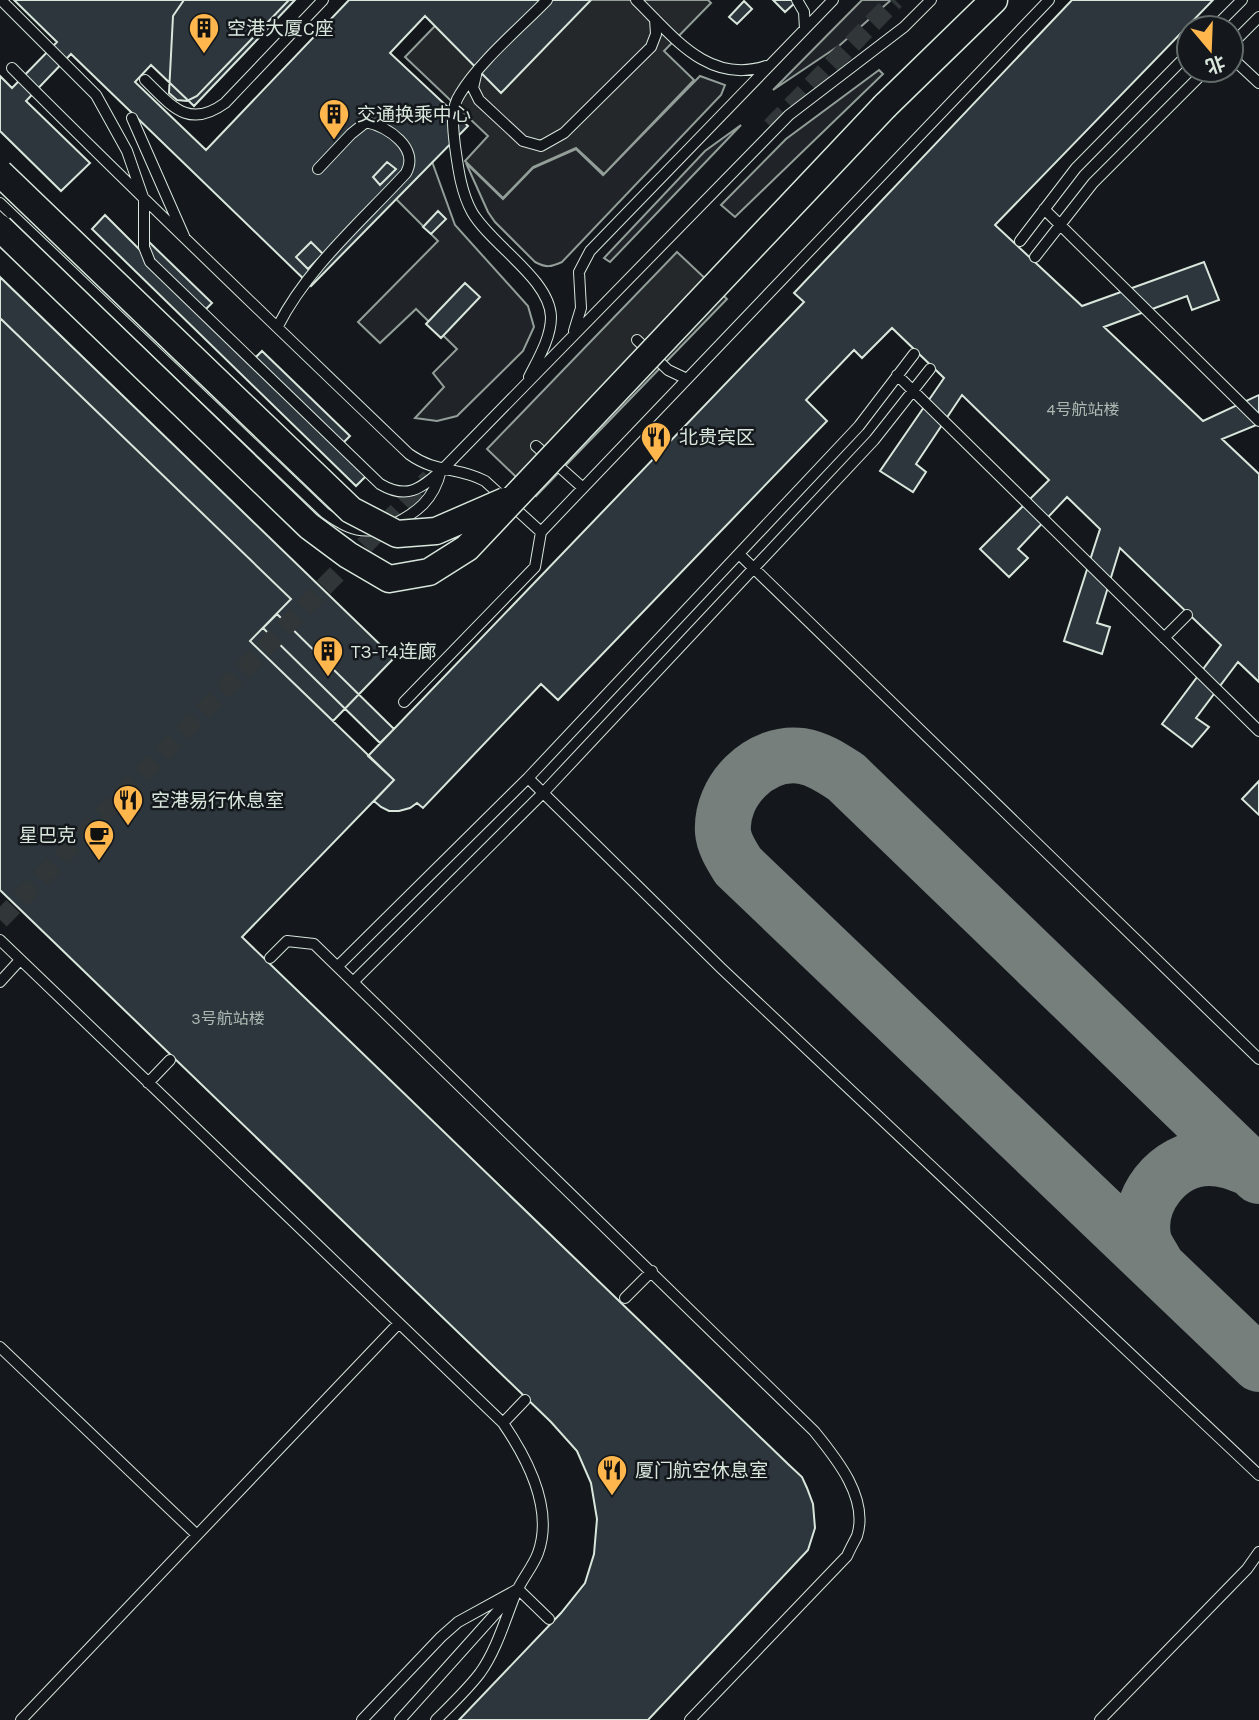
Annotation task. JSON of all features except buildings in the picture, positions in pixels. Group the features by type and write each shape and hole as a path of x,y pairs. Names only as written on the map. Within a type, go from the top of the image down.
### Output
{"main road":[{"path":"0,228 309,526 348,555 389,579 429,572 467,548 885,106 994,0"},
{"path":"0,173 351,510 397,534 436,531 517,495"}],"lane":[{"path":"1,0 96,95 127,150 144,200 144,247 150,262 380,484 397,492 411,492 426,484 442,470 789,115 904,27 931,0"},
{"path":"145,80 172,106 190,116 211,113 225,103 323,0"},
{"path":"526,384 545,342 551,317 547,299 531,278 486,232 464,197 452,124 458,96 477,71 547,0"},
{"path":"636,0 695,57 708,64 743,71 770,65"},
{"path":"797,0 804,12 805,29"},
{"path":"573,335 581,309 579,272 590,251 833,0"},
{"path":"404,702 535,568 541,532 1049,0"},
{"path":"1228,14 1242,0"},
{"path":"0,5 12,11"},
{"path":"1245,31 1259,17"},
{"path":"477,71 473,88 479,100 523,141 541,146 564,133 650,47 656,34 655,19"},
{"path":"1020,242 1076,167 1175,67"},
{"path":"12,68 186,242 409,454 423,464 474,475 485,481 541,532"},
{"path":"1245,70 1259,83"},
{"path":"1035,257 1093,183 1192,84"},
{"path":"132,118 186,242"},
{"path":"278,327 290,302 308,278 406,173 411,164 411,156 387,130 380,125 366,122 318,169"},
{"path":"0,203 315,504 341,524 365,531 385,529 411,516 437,490 442,470"},
{"path":"1044,209 1259,421"},
{"path":"637,340 668,370 687,379"},
{"path":"338,966 528,778 739,554 859,426 914,354"},
{"path":"354,981 543,793 874,440 930,369"},
{"path":"897,375 1259,731"},
{"path":"536,446 583,488"},
{"path":"739,554 1259,1059"},
{"path":"1164,638 1187,615"},
{"path":"528,778 722,969 1259,1475"},
{"path":"0,940 503,1423 519,1446 532,1472 540,1501 541,1534 538,1553 518,1589 490,1656 480,1673 436,1720"},
{"path":"270,958 287,941 314,944 652,1271 814,1431 834,1456 852,1490 859,1519 857,1535 847,1556 690,1720"},
{"path":"0,982 20,960"},
{"path":"148,1083 170,1060"},
{"path":"625,1298 652,1271"},
{"path":"21,1720 399,1323"},
{"path":"0,1347 197,1535"},
{"path":"503,1423 525,1400"},
{"path":"1100,1720 1247,1569 1259,1552"},
{"path":"518,1589 549,1619"},
{"path":"362,1720 458,1622 518,1589"},
{"path":"400,1720 518,1589"}],"shaded area":[{"path":"460,0 708,0 711,3 664,51 694,80 604,174 576,148 533,167 503,198 465,161 488,136 405,57"},
{"path":"862,0 891,0 840,45 773,90"},
{"path":"879,70 883,74 735,217 721,205 786,139"},
{"path":"700,76 725,85 721,95 562,262 548,266 535,262 488,212 466,163 503,199 533,168 576,149 603,175"},
{"path":"741,125 610,262 604,258 705,151"},
{"path":"430,156 455,225 528,306 534,327 523,351 457,416 437,421 415,418 444,387 433,373 457,349 416,309 380,343 358,322 438,241 392,195"},
{"path":"677,252 727,299 536,496 487,449"}],"taxiway":[{"path":"1259,1176 846,777 814,759 786,756 758,767 736,788 728,802 723,832 738,866 1259,1364"},
{"path":"1157,1266 1144,1242 1142,1227 1149,1197 1157,1185 1180,1165 1194,1160 1226,1160 1251,1169"}],"tunnel":[{"path":"771,127 895,0"},
{"path":"0,920 430,478"}],"place":[{"name":"空港大厦C座","path":"204,55"},
{"name":"交通换乘中心","path":"334,141"},
{"name":"北贵宾区","path":"656,464"},
{"name":"T3-T4连廊","path":"328,678"},
{"name":"空港易行休息室","path":"128,827"},
{"name":"星巴克","path":"99,862"},
{"name":"厦门航空休息室","path":"612,1497"}]}
